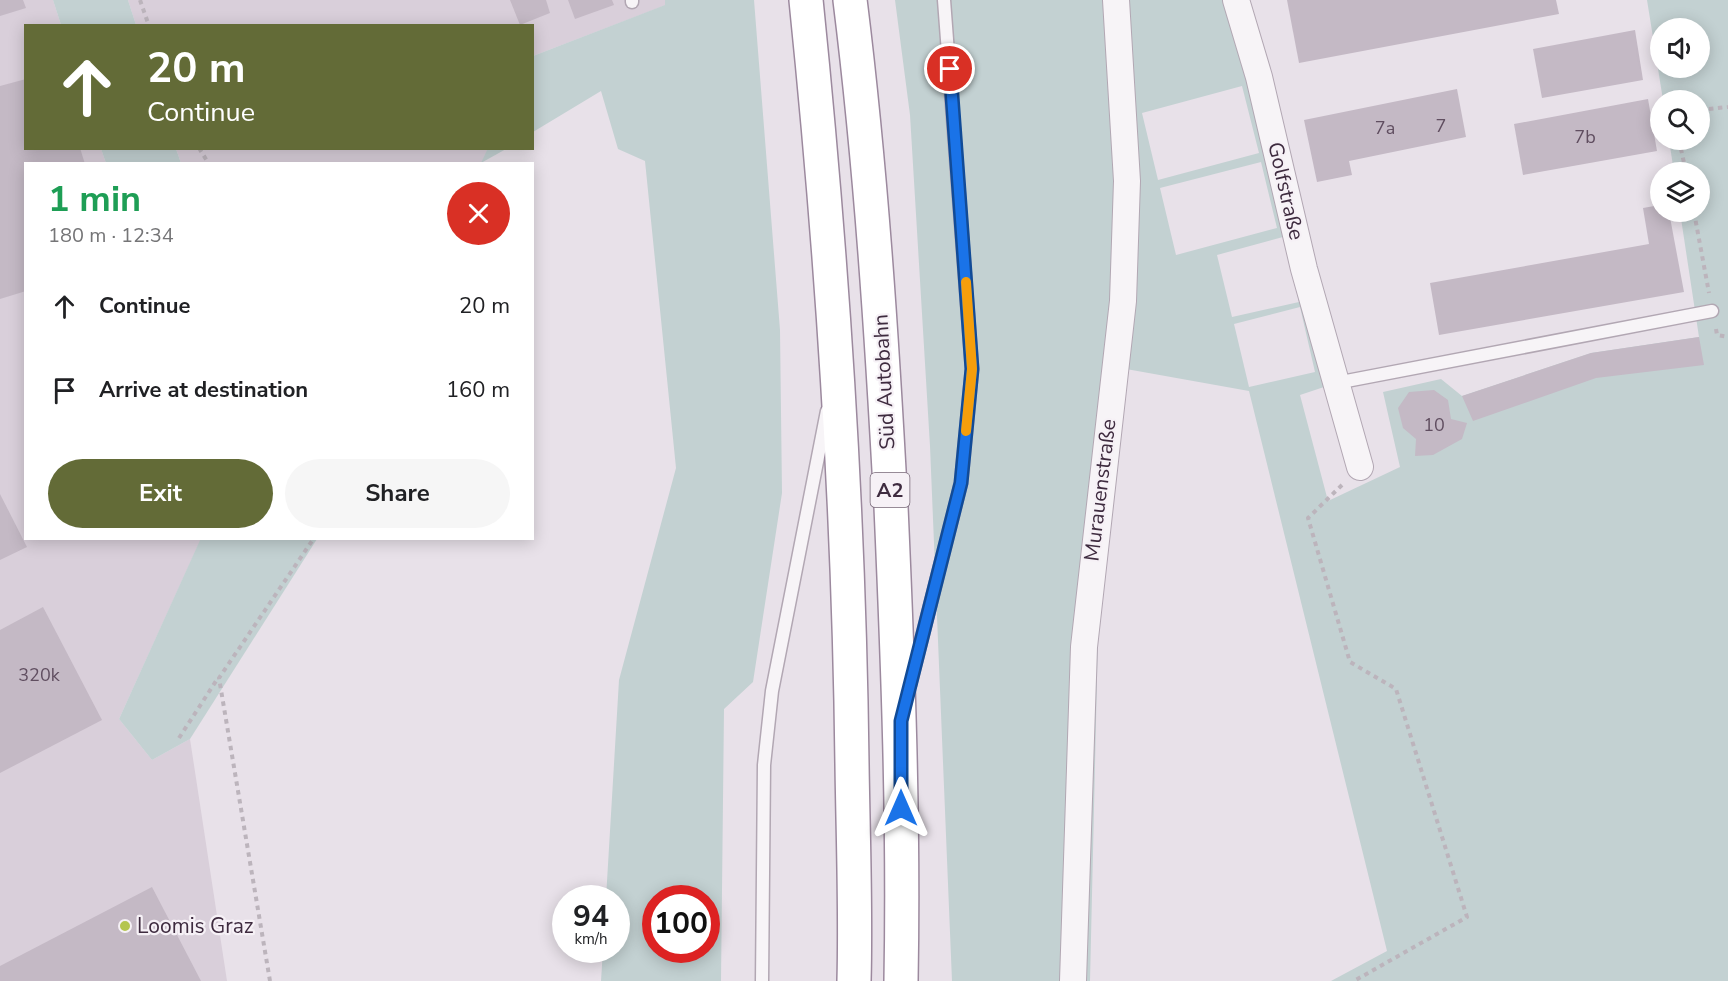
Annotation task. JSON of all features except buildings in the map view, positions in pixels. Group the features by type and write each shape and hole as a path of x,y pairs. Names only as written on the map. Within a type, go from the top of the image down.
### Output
{"highway":[{"name":"A2","path":"806,0 838,354 850,592 854,981"},
{"name":"Süd Autobahn","path":"850,0 860,76 883,356 901,721 901,981"}],"street":[{"name":"Murauenstraße","path":"1073,981 1084,647 1123,301 1127,181 1116,0"},
{"name":"Golfstraße","path":"1236,0 1259,76 1304,269 1360,467"}],"lane":[{"path":"901,721 961,483 972,369 944,0"},
{"path":"1336,382 1712,311"},
{"path":"762,981 764,765 772,691 838,354"}],"path":[{"path":"140,0 148,24"},
{"path":"1710,109 1728,107"},
{"path":"1696,222 1717,336 1728,337"},
{"path":"1354,981 1467,917 1396,689 1350,662 1308,518 1360,467"},
{"path":"179,738 313,540"},
{"path":"219,678 270,981"}],"shaded area":[{"path":"0,0 53,0 61,24 24,24 24,150 101,150 106,162 24,162 24,540 201,540 119,719 152,760 190,739 227,981 0,981"},
{"path":"53,0 128,0 136,24 61,24"},
{"path":"128,0 665,0 666,5 534,56 534,24 136,24"},
{"path":"665,0 754,0 780,330 782,493 753,682 724,709 721,981 601,981 602,963 630,963 630,885 607,885 619,680 676,468 645,161 618,149 601,91 534,131 534,56 665,5"},
{"path":"895,0 1236,0 1336,383 1300,395 1328,501 1400,467 1383,392 1441,379 1462,396 1591,353 1699,337 1682,222 1710,222 1710,162 1672,162 1671,150 1710,150 1710,90 1661,90 1659,78 1710,78 1710,18 1650,19 1647,0 1728,0 1728,981 1331,981 1387,951 1249,391 1115,367 1098,635 1090,981 952,981 930,446 910,115","holes":["1242,86 1259,153 1158,180 1142,113","1261,162 1277,228 1176,255 1160,188","1283,237 1299,302 1232,317 1217,255","1300,307 1315,372 1249,387 1234,324"]},
{"path":"101,150 176,150 181,162 106,162"},
{"path":"176,150 488,150 482,162 181,162"},
{"path":"487,150 504,150 483,162"},
{"path":"200,540 316,540 190,739 152,760 119,719"}],"slow traffic":[{"path":"966,282 972,369 966,431"}],"place":[{"name":"Loomis Graz","path":"125,926"}],"route":[{"path":"901,808 901,721 961,483 972,369 950,69"}]}
